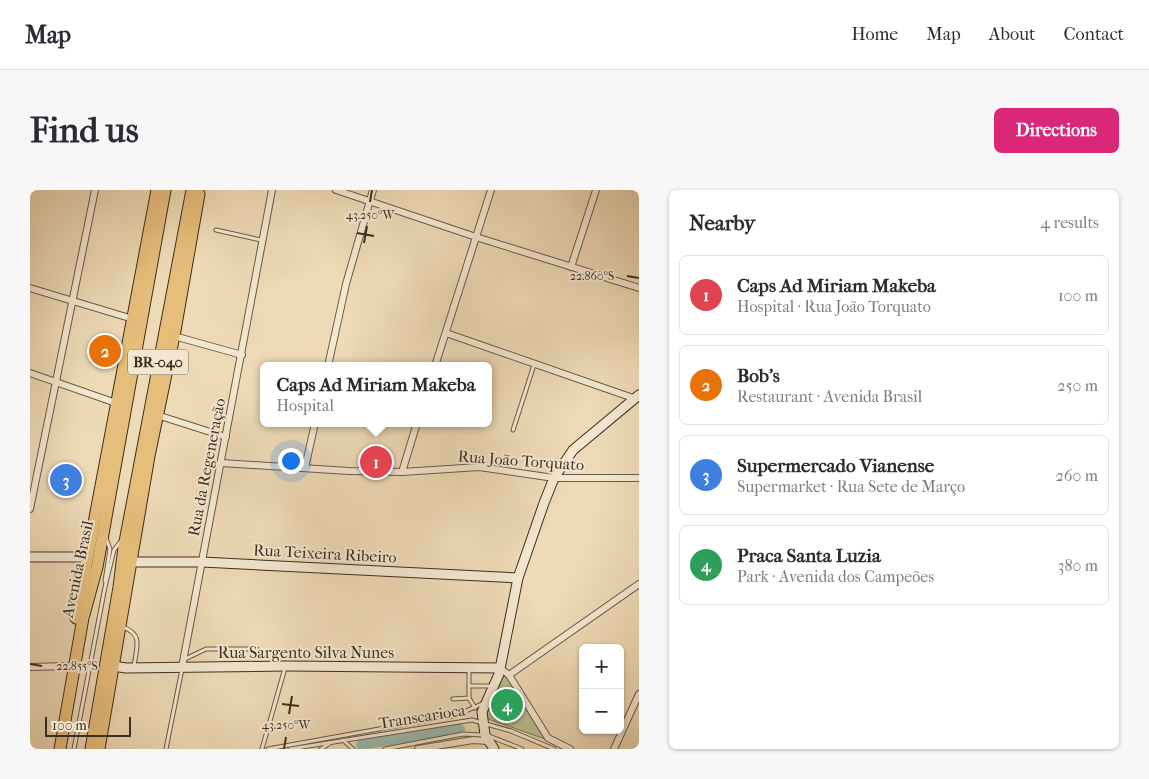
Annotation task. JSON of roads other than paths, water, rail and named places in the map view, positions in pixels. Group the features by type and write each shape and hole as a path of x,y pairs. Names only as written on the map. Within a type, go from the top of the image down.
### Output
{"highway":[{"name":"Avenida Brasil","path":"60,749 83,618 97,567 133,319 157,190"},
{"name":"Avenida Brasil","path":"52,749 108,447 122,401 165,190"},
{"name":"BR-040","path":"91,749 120,587 126,534 192,190"},
{"path":"100,749 149,456 174,336 200,190"},
{"path":"149,456 150,436 181,265 181,248"}],"street":[{"path":"30,509 95,190"},
{"name":"Rua da Regeneração","path":"182,664 272,190"},
{"path":"336,190 476,237 639,288"},
{"path":"329,362 346,284 373,190"},
{"path":"436,362 491,190"},
{"path":"571,267 596,190"},
{"path":"30,288 133,319"},
{"path":"446,333 534,365 637,398"},
{"path":"174,336 242,355"},
{"path":"30,373 122,401"},
{"path":"494,749 486,738 482,721 485,702 495,686 500,668 518,578 554,478 574,450 637,398"},
{"path":"157,415 226,438"},
{"path":"305,468 314,427"},
{"path":"402,472 416,427"},
{"name":"Rua João Torquato","path":"221,463 402,472 479,467 554,478 639,478"},
{"path":"30,557 88,557"},
{"name":"Rua Teixeira Ribeiro","path":"131,562 202,562 518,578"},
{"path":"509,675 639,584"},
{"name":"Rua Sargento Silva Nunes","path":"113,666 134,668 182,664 500,668"},
{"path":"30,667 68,666"},
{"path":"500,668 509,675 548,738 570,749"},
{"path":"614,749 639,694"},
{"path":"418,749 486,738"}],"lane":[{"path":"216,230 263,240"},
{"path":"513,430 534,365"},
{"path":"74,749 104,592 110,549 103,530"},
{"path":"105,586 114,550 126,534"},
{"path":"121,626 133,631 138,638 134,668"},
{"path":"182,664 206,649 257,649"},
{"name":"Rua da Regeneração","path":"166,749 182,664"},
{"path":"262,749 286,666"},
{"path":"469,668 470,698 475,708"},
{"path":"470,686 495,686"},
{"path":"453,699 470,698"},
{"path":"268,749 457,715 485,702"},
{"name":"Transcarioca","path":"290,749 468,721 482,721 520,734 554,749"},
{"name":"Transcarioca","path":"385,749 463,734 486,738 522,749"},
{"path":"340,740 348,742 353,749"},
{"path":"321,749 335,741"},
{"path":"327,749 335,741"}],"waterway":[{"path":"361,745 460,729"}],"place":[{"name":"Bob's","path":"105,351"},
{"name":"Caps Ad Miriam Makeba","path":"376,462"},
{"name":"Supermercado Vianense","path":"66,480"},
{"name":"Praca Santa Luzia","path":"507,705"}]}
